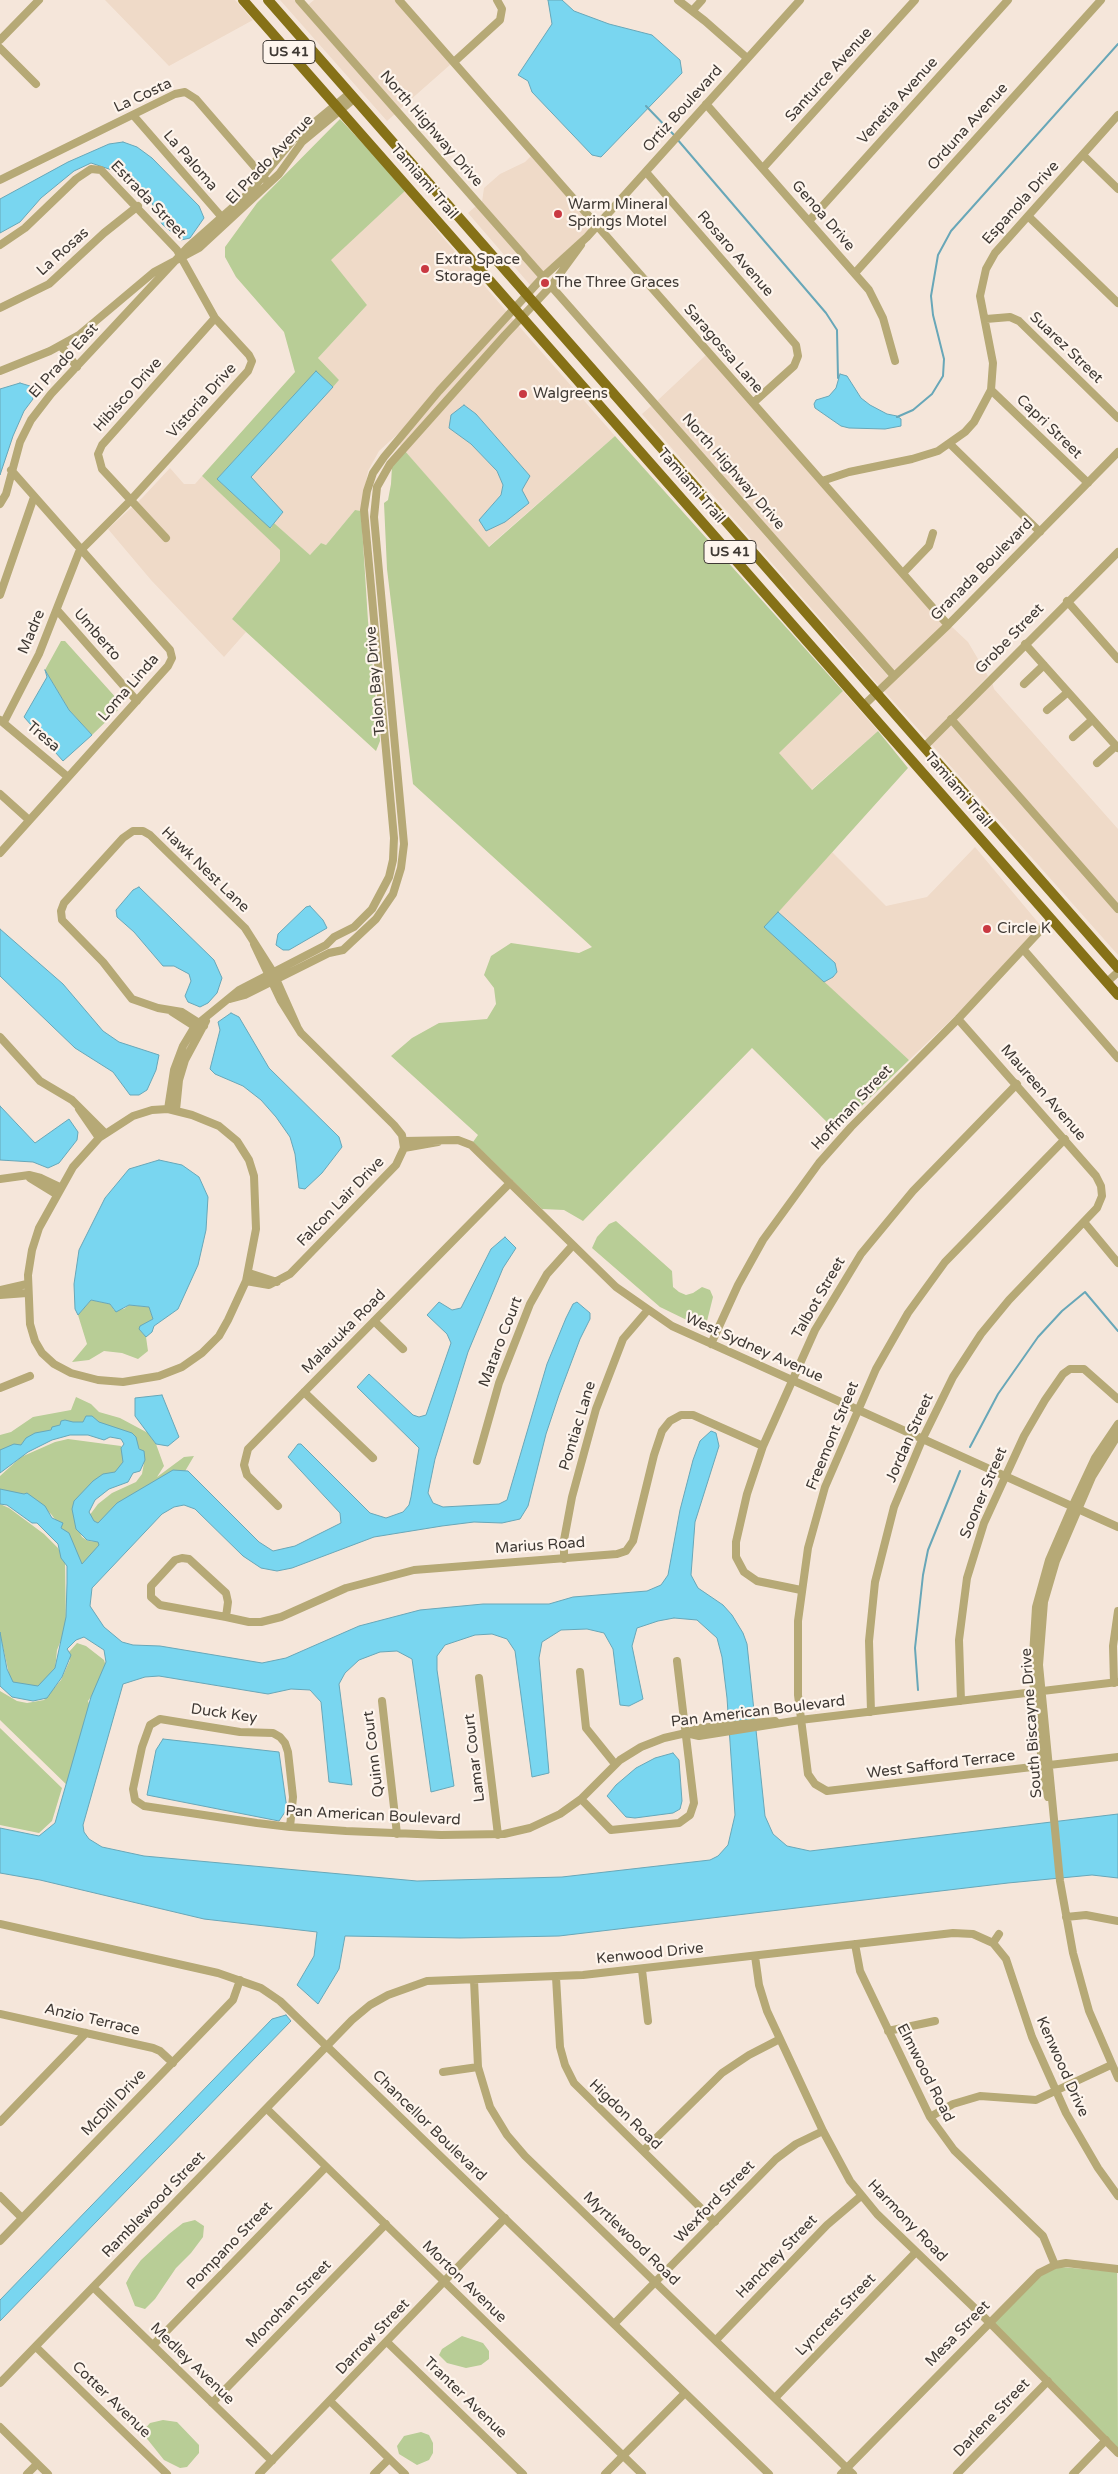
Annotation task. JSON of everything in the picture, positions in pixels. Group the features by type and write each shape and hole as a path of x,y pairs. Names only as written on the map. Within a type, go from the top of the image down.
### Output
{"main road":[{"name":"US 41","path":"243,0 338,107"},
{"name":"US 41","path":"268,0 352,96"},
{"name":"Tamiami Trail","path":"352,96 1118,968"},
{"name":"Tamiami Trail","path":"338,107 1118,995"}],"street":[{"path":"0,40 39,0"},
{"name":"Saragossa Lane","path":"399,0 948,625"},
{"path":"454,62 498,22 502,12 497,0"},
{"path":"678,0 693,10 747,58"},
{"path":"693,10 702,0"},
{"name":"Ortiz Boulevard","path":"518,312 527,295 543,277 587,237 800,0"},
{"name":"Santurce Avenue","path":"764,168 915,0"},
{"name":"Venetia Avenue","path":"809,221 1008,0"},
{"name":"Orduna Avenue","path":"855,273 1101,0"},
{"name":"North Highway Drive","path":"304,2 543,277"},
{"path":"0,48 36,84"},
{"name":"La Costa","path":"0,180 177,93 190,94 266,180"},
{"name":"El Prado Avenue","path":"0,371 61,346 92,326 154,272 199,248 266,180 282,170 293,146 352,96"},
{"name":"Genoa Drive","path":"706,104 855,273 876,304 895,361"},
{"name":"Espanola Drive","path":"822,481 849,472 925,456 950,444 974,422 991,390 993,363 986,319 980,296 986,269 995,253 1118,115"},
{"name":"La Paloma","path":"133,116 225,221"},
{"path":"1083,155 1118,189"},
{"name":"Estrada Street","path":"0,245 18,234 68,186 93,169 104,171 138,206 181,256"},
{"name":"Rosaro Avenue","path":"646,172 793,340 798,349 798,356 793,368 753,403"},
{"name":"La Rosas","path":"0,308 48,284 104,233 138,206"},
{"path":"1028,216 1118,303"},
{"name":"Ortiz Boulevard","path":"518,312 534,304 551,286 587,237"},
{"name":"Vistoria Drive","path":"81,550 130,501 251,366 250,356 216,318 181,256"},
{"name":"El Prado East","path":"0,504 6,494 20,442 31,420 51,394 181,256"},
{"name":"North Highway Drive","path":"551,286 894,676"},
{"name":"Talon Bay Drive","path":"172,1110 184,1065 201,1025 229,1000 242,996 348,931 368,914 382,894 389,877 394,853 365,518 367,490 373,473 384,457 439,391 518,312"},
{"name":"Talon Bay Drive","path":"272,977 329,952 337,952 355,941 388,903 399,878 403,855 374,517 376,494 383,474 390,464 518,312"},
{"name":"Suarez Street","path":"986,319 1010,317 1020,321 1118,418"},
{"name":"Hibisco Drive","path":"166,538 130,501 100,466 97,457 100,448 216,318"},
{"path":"61,346 77,367"},
{"name":"Capri Street","path":"991,390 1088,483"},
{"path":"950,444 1040,532"},
{"name":"Granada Boulevard","path":"864,705 948,625 1118,452"},
{"name":"Loma Linda","path":"0,853 169,665 172,653 11,470"},
{"path":"0,596 34,497"},
{"path":"903,573 929,546 933,533"},
{"name":"Madre","path":"2,721 39,654 81,550"},
{"name":"Grobe Street","path":"924,747 1067,601 1117,554"},
{"path":"1067,601 1118,659"},
{"name":"Umberto","path":"56,610 137,701"},
{"path":"1025,644 1117,747 1097,763"},
{"path":"1024,684 1044,665"},
{"path":"1047,710 1068,692"},
{"path":"952,719 1118,909"},
{"path":"1073,736 1092,720"},
{"name":"Tresa","path":"2,721 68,777"},
{"path":"0,794 29,820"},
{"name":"Hawk Nest Lane","path":"201,1025 182,1012 172,1012 132,998 94,953 67,927 62,919 61,909 64,903 123,838 136,831 150,835 250,935 272,977"},
{"name":"Hoffman Street","path":"711,1344 750,1262 791,1198 851,1127 958,1019 1051,919"},
{"path":"348,931 355,941"},
{"path":"330,941 337,952"},
{"path":"1023,949 1118,1058"},
{"path":"1107,982 1118,972"},
{"path":"272,977 297,1026 305,1037 394,1125 403,1144"},
{"name":"Maureen Avenue","path":"958,1019 1065,1139 1096,1176 1102,1189"},
{"path":"0,1037 40,1081 75,1102 102,1136"},
{"name":"Talbot Street","path":"801,1590 757,1582 744,1572 736,1556 736,1542 740,1523 763,1446 791,1380 831,1299 873,1238 913,1191 1017,1084"},
{"path":"172,1110 219,1126 236,1142 249,1160 254,1176 256,1222 255,1244 248,1277 224,1328 212,1344 182,1367 159,1376 123,1382 106,1382 81,1376 61,1368 48,1360 39,1350 33,1336 27,1284 35,1240 58,1191 79,1158 102,1136 138,1114 172,1110"},
{"name":"Freemont Street","path":"836,1792 823,1790 810,1779 800,1720 797,1646 801,1590 810,1541 825,1487 856,1410 898,1328 940,1269 968,1237 1065,1139"},
{"name":"West Sydney Avenue","path":"403,1144 447,1140 463,1141 471,1145 616,1287 647,1311 672,1326 1118,1527"},
{"name":"Falcon Lair Drive","path":"248,1277 265,1285 281,1280 396,1165 403,1144"},
{"path":"0,1179 35,1176 58,1191"},
{"name":"Malauuka Road","path":"278,1506 247,1475 244,1458 248,1449 510,1183"},
{"name":"Jordan Street","path":"871,1712 869,1641 875,1582 894,1507 922,1440 953,1377 981,1334 1009,1300 1097,1208 1102,1189"},
{"path":"1084,1222 1118,1263"},
{"name":"Mataro Court","path":"477,1461 499,1383 530,1304 546,1274 573,1245"},
{"path":"0,1290 27,1284"},
{"path":"0,1294 27,1293"},
{"name":"Pontiac Lane","path":"564,1560 564,1540 572,1496 596,1408 623,1339 647,1311"},
{"path":"374,1321 403,1349"},
{"name":"Sooner Street","path":"961,1701 958,1656 964,1594 979,1536 1004,1476 1035,1416 1066,1372 1074,1368 1084,1369 1118,1399"},
{"path":"0,1388 30,1376"},
{"path":"304,1392 373,1458"},
{"name":"Marius Road","path":"226,1618 228,1602 226,1594 189,1559 175,1560 151,1586 151,1597 160,1605 226,1618 253,1622 269,1621 338,1591 414,1570 442,1566 564,1560 617,1554 631,1545 658,1443 664,1427 673,1418 681,1415 693,1415 763,1446"},
{"name":"South Biscayne Drive","path":"1118,1424 1095,1458 1074,1508 1056,1561 1044,1602 1039,1645 1037,1692 1066,1917 1083,1993 1111,2065 1118,2078"},
{"name":"South Biscayne Drive","path":"1074,1508 1118,1435"},
{"path":"1116,1683 1113,1646 1118,1611"},
{"path":"581,1799 611,1830 685,1821 692,1812 694,1803 678,1661"},
{"path":"580,1672 586,1728 615,1764"},
{"name":"Lamar Court","path":"479,1678 498,1834"},
{"name":"Pan American Boulevard","path":"135,1800 144,1806 290,1827 397,1834 498,1834 520,1831 541,1824 581,1799 615,1764 648,1744 699,1728 718,1730 1116,1683"},
{"name":"Quinn Court","path":"382,1701 397,1834"},
{"name":"Duck Key","path":"135,1800 133,1789 145,1737 150,1725 160,1719 240,1732 273,1733 280,1737 287,1747 293,1797 290,1827"},
{"name":"West Safford Terrace","path":"836,1792 1118,1758"},
{"path":"1066,1917 1086,1915 1118,1921"},
{"name":"Chancellor Boulevard","path":"0,1924 218,1972 261,1988 280,2001 769,2474"},
{"name":"Kenwood Drive","path":"327,2046 361,2012 397,1990 427,1981 556,1977 642,1970 960,1932 973,1934 993,1943 1009,1965 1032,2037 1056,2091 1082,2142 1118,2196"},
{"path":"993,1943 999,1934"},
{"name":"Elmwood Road","path":"855,1944 858,1967 930,2117 954,2150 1043,2236 1055,2265"},
{"name":"Harmony Road","path":"755,1956 762,1995 780,2039 842,2168 861,2196 1118,2453"},
{"path":"642,1970 648,2021"},
{"name":"Higdon Road","path":"556,1977 560,2047 567,2072 582,2094 714,2222"},
{"name":"McDill Drive","path":"0,2241 233,2000 240,1980"},
{"name":"Myrtlewood Road","path":"474,1980 478,2067 490,2107 513,2144 775,2398 844,2471 853,2474"},
{"name":"Anzio Terrace","path":"0,2014 153,2048 160,2051 173,2063"},
{"path":"888,2031 935,2022"},
{"path":"0,2122 86,2033"},
{"path":"643,2152 722,2073 749,2055 780,2039"},
{"name":"Ramblewood Street","path":"0,2383 327,2046"},
{"path":"930,2117 953,2104 973,2098 992,2096 1033,2100 1111,2065"},
{"path":"442,2072 478,2067"},
{"name":"Morton Avenue","path":"267,2109 642,2474"},
{"name":"Wexford Street","path":"614,2324 783,2153 823,2131"},
{"name":"Pompano Street","path":"153,2345 326,2167"},
{"path":"0,2196 22,2218"},
{"name":"Hanchey Street","path":"716,2340 827,2225 861,2196"},
{"name":"Darrow Street","path":"259,2474 505,2218"},
{"name":"Monohan Street","path":"212,2403 386,2224"},
{"name":"Lyncrest Street","path":"775,2398 916,2252"},
{"name":"Mesa Street","path":"844,2471 1033,2277 1055,2265 1072,2263 1118,2269"},
{"name":"Medley Avenue","path":"94,2287 272,2460"},
{"name":"Tranter Avenue","path":"387,2342 523,2474"},
{"name":"Cotter Avenue","path":"36,2347 167,2474"},
{"name":"Darlene Street","path":"957,2474 1048,2381"},
{"path":"606,2474 685,2393"},
{"path":"330,2401 404,2474"},
{"path":"0,2428 48,2474"},
{"path":"1073,2474 1106,2440"},
{"path":"374,2474 389,2459"},
{"path":"27,2474 37,2464"}],"shaded area":[{"path":"105,0 235,0 253,20 169,66"},
{"path":"280,0 294,0 395,114 387,121"},
{"path":"314,0 395,0 451,64 400,109 308,5"},
{"name":"Warm Mineral Springs Motel","path":"531,156 593,226 543,272 482,202 484,188 500,174 525,162"},
{"path":"404,191 410,195 439,233 507,312 401,431 379,451 368,471 361,511 355,510 326,545 321,543 310,555 274,523 283,512 250,477 339,380 318,358 367,305 330,260"},
{"path":"476,206 539,277 531,286 468,213"},
{"path":"511,317 514,320 401,447 399,444 442,393"},
{"path":"518,325 615,436 488,547 405,451","holes":["463,406 476,414 530,476 522,490 486,512 501,495 503,485 497,471 471,444 449,428"]},
{"path":"706,355 944,625 894,672 657,401"},
{"path":"651,406 889,677 879,686 642,414"},
{"path":"170,468 184,484 195,484 202,476 281,550 280,561 232,619 246,632 224,657 151,580 108,529 142,498"},
{"path":"951,626 968,642 988,676 927,739 884,691"},
{"path":"992,682 994,689 1118,829 1118,904 956,719"},
{"path":"843,691 878,731 811,790 778,753"},
{"path":"951,724 1118,914 1118,955 931,744"},
{"path":"975,847 1041,926 955,1016 909,1060 824,982 837,972 835,963 778,912 832,852 886,906 927,897"}],"green space":[{"path":"340,119 406,190 331,260 367,305 318,358 339,380 333,387 316,372 217,479 271,528 274,523 310,555 321,543 326,545 355,510 361,511 368,621 380,741 376,751 232,619 280,561 280,550 202,476 295,372 284,332 236,277 225,257 225,247 257,203"},
{"path":"615,436 843,691 779,753 812,790 878,731 908,768 765,927 909,1060 836,1131 752,1048 583,1221 564,1210 542,1209 473,1142 478,1135 391,1056 412,1038 439,1023 487,1019 496,1004 494,988 484,975 491,956 511,943 579,953 592,947 413,784 387,569 384,503 388,500 392,466 405,451 489,547"},
{"path":"61,641 65,641 118,700 118,710 92,735 69,710 45,670"},
{"path":"616,1221 672,1271 673,1287 679,1292 686,1295 702,1287 710,1290 713,1297 707,1321 697,1325 660,1307 592,1248 597,1237 609,1224"},
{"path":"91,1300 110,1304 114,1310 124,1309 129,1305 149,1307 153,1319 139,1329 146,1337 148,1351 138,1359 122,1353 104,1351 89,1360 72,1362 87,1344 78,1315"},
{"path":"76,1397 91,1404 99,1412 120,1418 148,1433 156,1444 164,1466 157,1477 184,1457 194,1456 184,1473 109,1521 93,1524 89,1516 98,1504 112,1493 136,1482 142,1474 144,1463 141,1451 130,1435 61,1424 0,1458 0,1435 11,1432 33,1417 71,1410"},
{"path":"68,1439 121,1446 125,1454 120,1472 112,1475 75,1523 82,1537 88,1541 102,1542 83,1569 66,1534 51,1514 29,1496 0,1492 0,1476 21,1457 55,1442"},
{"path":"0,1504 9,1508 44,1534 58,1548 65,1560 66,1628 57,1650 55,1670 46,1682 33,1688 11,1683 0,1633"},
{"path":"77,1643 86,1646 104,1660 108,1672 88,1701 90,1706 84,1720 86,1730 71,1789 0,1720 0,1691 17,1701 27,1703 44,1700 61,1680 70,1660 68,1653"},
{"path":"0,1728 62,1788 52,1821 39,1833 0,1825"},
{"path":"195,2220 204,2226 203,2237 176,2268 155,2299 145,2309 135,2306 126,2283 132,2272 141,2260 169,2234 183,2223"},
{"path":"1061,2267 1117,2272 1118,2448 993,2322 1035,2279 1045,2272"},
{"path":"462,2336 483,2343 489,2351 489,2359 481,2365 466,2368 447,2363 439,2355 442,2349"},
{"path":"163,2420 177,2422 199,2445 199,2453 187,2467 180,2468 164,2460 144,2435 143,2431 150,2423"},
{"path":"421,2432 429,2435 433,2443 433,2453 429,2460 417,2465 399,2454 397,2446 404,2436"}],"water":[{"path":"548,0 562,0 574,11 609,24 652,35 680,60 682,73 601,157 592,155 532,92 528,81 518,75 552,24"},
{"path":"123,142 137,147 152,158 199,206 204,218 190,238 181,240 162,224 151,201 121,173 91,163 74,171 41,198 20,222 0,233 0,199 68,162 109,144"},
{"path":"316,371 333,387 251,477 283,512 270,528 217,479"},
{"path":"840,374 847,376 861,398 870,405 901,419 901,426 885,429 849,428 841,426 815,408 816,400 829,396 836,388"},
{"path":"20,383 30,386 33,399 24,411 13,436 0,475 0,389"},
{"path":"464,405 476,414 530,476 522,490 529,503 505,522 486,531 479,520 501,495 503,485 497,471 471,444 449,428 451,415"},
{"path":"45,670 69,710 92,735 63,761 24,717 47,677"},
{"path":"139,887 214,960 222,978 217,993 208,1003 200,1007 188,1002 185,996 191,981 189,974 174,966 163,966 134,932 117,917 116,910 133,890"},
{"path":"310,906 323,920 327,928 289,950 283,950 276,945 278,934 306,907"},
{"path":"778,912 835,963 837,972 833,977 824,982 764,927"},
{"path":"0,929 63,984 103,1031 119,1042 159,1055 156,1070 147,1090 139,1095 130,1095 113,1072 75,1048 0,976"},
{"path":"231,1013 239,1017 269,1068 339,1137 342,1147 322,1173 305,1189 299,1188 295,1154 290,1137 276,1117 261,1100 243,1086 215,1074 210,1069 220,1030 218,1022"},
{"path":"0,1106 35,1143 69,1119 78,1132 77,1140 59,1163 48,1168 33,1162 0,1160"},
{"path":"159,1160 182,1165 199,1177 208,1197 206,1230 198,1265 178,1309 154,1326 152,1332 146,1337 139,1329 140,1326 153,1319 149,1307 129,1305 116,1312 110,1304 91,1300 78,1315 75,1309 74,1284 79,1250 105,1198 129,1169"},
{"path":"505,1237 516,1248 503,1268 468,1352 435,1459 428,1493 433,1503 443,1507 499,1504 507,1500 547,1364 566,1318 573,1304 577,1302 590,1313 590,1319 580,1339 546,1434 528,1506 520,1519 502,1523 474,1522 374,1537 292,1568 277,1571 261,1568 243,1556 195,1509 184,1505 174,1507 162,1514 92,1588 90,1606 104,1627 122,1642 133,1645 160,1646 262,1663 286,1658 359,1626 420,1610 483,1604 549,1604 573,1597 647,1591 661,1585 668,1575 680,1510 693,1460 700,1441 711,1431 716,1433 719,1446 695,1522 691,1575 698,1588 723,1605 732,1615 743,1633 747,1644 765,1816 773,1834 787,1846 810,1851 1118,1814 1118,1878 1092,1875 1008,1883 559,1936 460,1938 345,1936 339,1969 318,2004 297,1985 314,1956 317,1932 204,1919 40,1880 0,1873 0,1828 39,1836 55,1823 91,1697 106,1662 104,1650 84,1637 76,1640 67,1649 71,1655 62,1677 47,1698 33,1701 12,1697 0,1686 0,1632 7,1669 13,1682 38,1686 55,1668 66,1617 67,1566 61,1558 58,1544 37,1523 32,1523 7,1505 0,1504 0,1489 27,1493 45,1506 52,1518 63,1523 61,1528 69,1533 82,1564 99,1545 98,1542 87,1540 76,1529 72,1509 74,1501 93,1481 103,1474 115,1472 123,1462 121,1448 124,1444 121,1439 110,1437 104,1440 88,1435 70,1435 52,1440 28,1452 0,1473 0,1450 14,1444 21,1445 26,1438 35,1433 51,1430 52,1427 60,1425 61,1421 83,1422 86,1416 92,1416 99,1422 132,1433 136,1437 139,1449 144,1451 145,1460 140,1471 133,1473 128,1482 109,1489 95,1500 89,1512 94,1521 98,1523 117,1503 173,1470 188,1471 259,1542 273,1551 295,1546 341,1523 340,1513 288,1457 298,1444 301,1444 370,1513 386,1518 403,1512 409,1505 411,1497 419,1448 357,1387 369,1374 413,1415 419,1417 426,1415 451,1343 447,1334 427,1315 439,1302 452,1310 461,1308 491,1249","holes":["674,1618 697,1620 717,1638 722,1657 727,1698 735,1815 728,1845 718,1856 710,1860 562,1877 417,1881 144,1856 102,1847 89,1839 84,1832 83,1825 123,1684 145,1677 159,1676 268,1694 291,1689 310,1690 321,1702 329,1782 352,1785 339,1684 345,1673 359,1660 380,1652 397,1651 412,1659 431,1792 454,1786 437,1670 437,1656 445,1645 475,1635 492,1634 507,1639 515,1651 532,1777 549,1773 539,1658 542,1642 561,1630 587,1629 604,1633 613,1649 620,1705 629,1706 643,1699 632,1646 637,1628"]},
{"path":"162,1395 179,1437 168,1446 156,1444 135,1416 135,1398"},
{"path":"163,1739 279,1752 287,1809 279,1821 147,1795 156,1750"},
{"path":"673,1753 679,1760 682,1801 680,1809 673,1813 635,1818 626,1817 607,1796 616,1785 636,1768 655,1758"},
{"path":"286,2015 291,2021 0,2321 0,2300 272,2019"}],"waterway":[{"path":"897,417 913,410 932,394 943,376 944,359 933,315 931,296 938,255 951,231 1118,44"},
{"path":"646,106 674,135"},
{"path":"677,139 826,313 837,330 838,378"},
{"path":"970,1447 998,1394 1038,1337 1062,1311 1085,1292 1118,1331"},
{"path":"918,1690 915,1648 923,1575 928,1550 960,1471"}],"place":[{"name":"Warm Mineral Springs Motel","path":"558,214"},
{"name":"Extra Space Storage","path":"425,269"},
{"name":"The Three Graces","path":"545,283"},
{"name":"Walgreens","path":"523,394"},
{"name":"Circle K","path":"987,929"}]}
